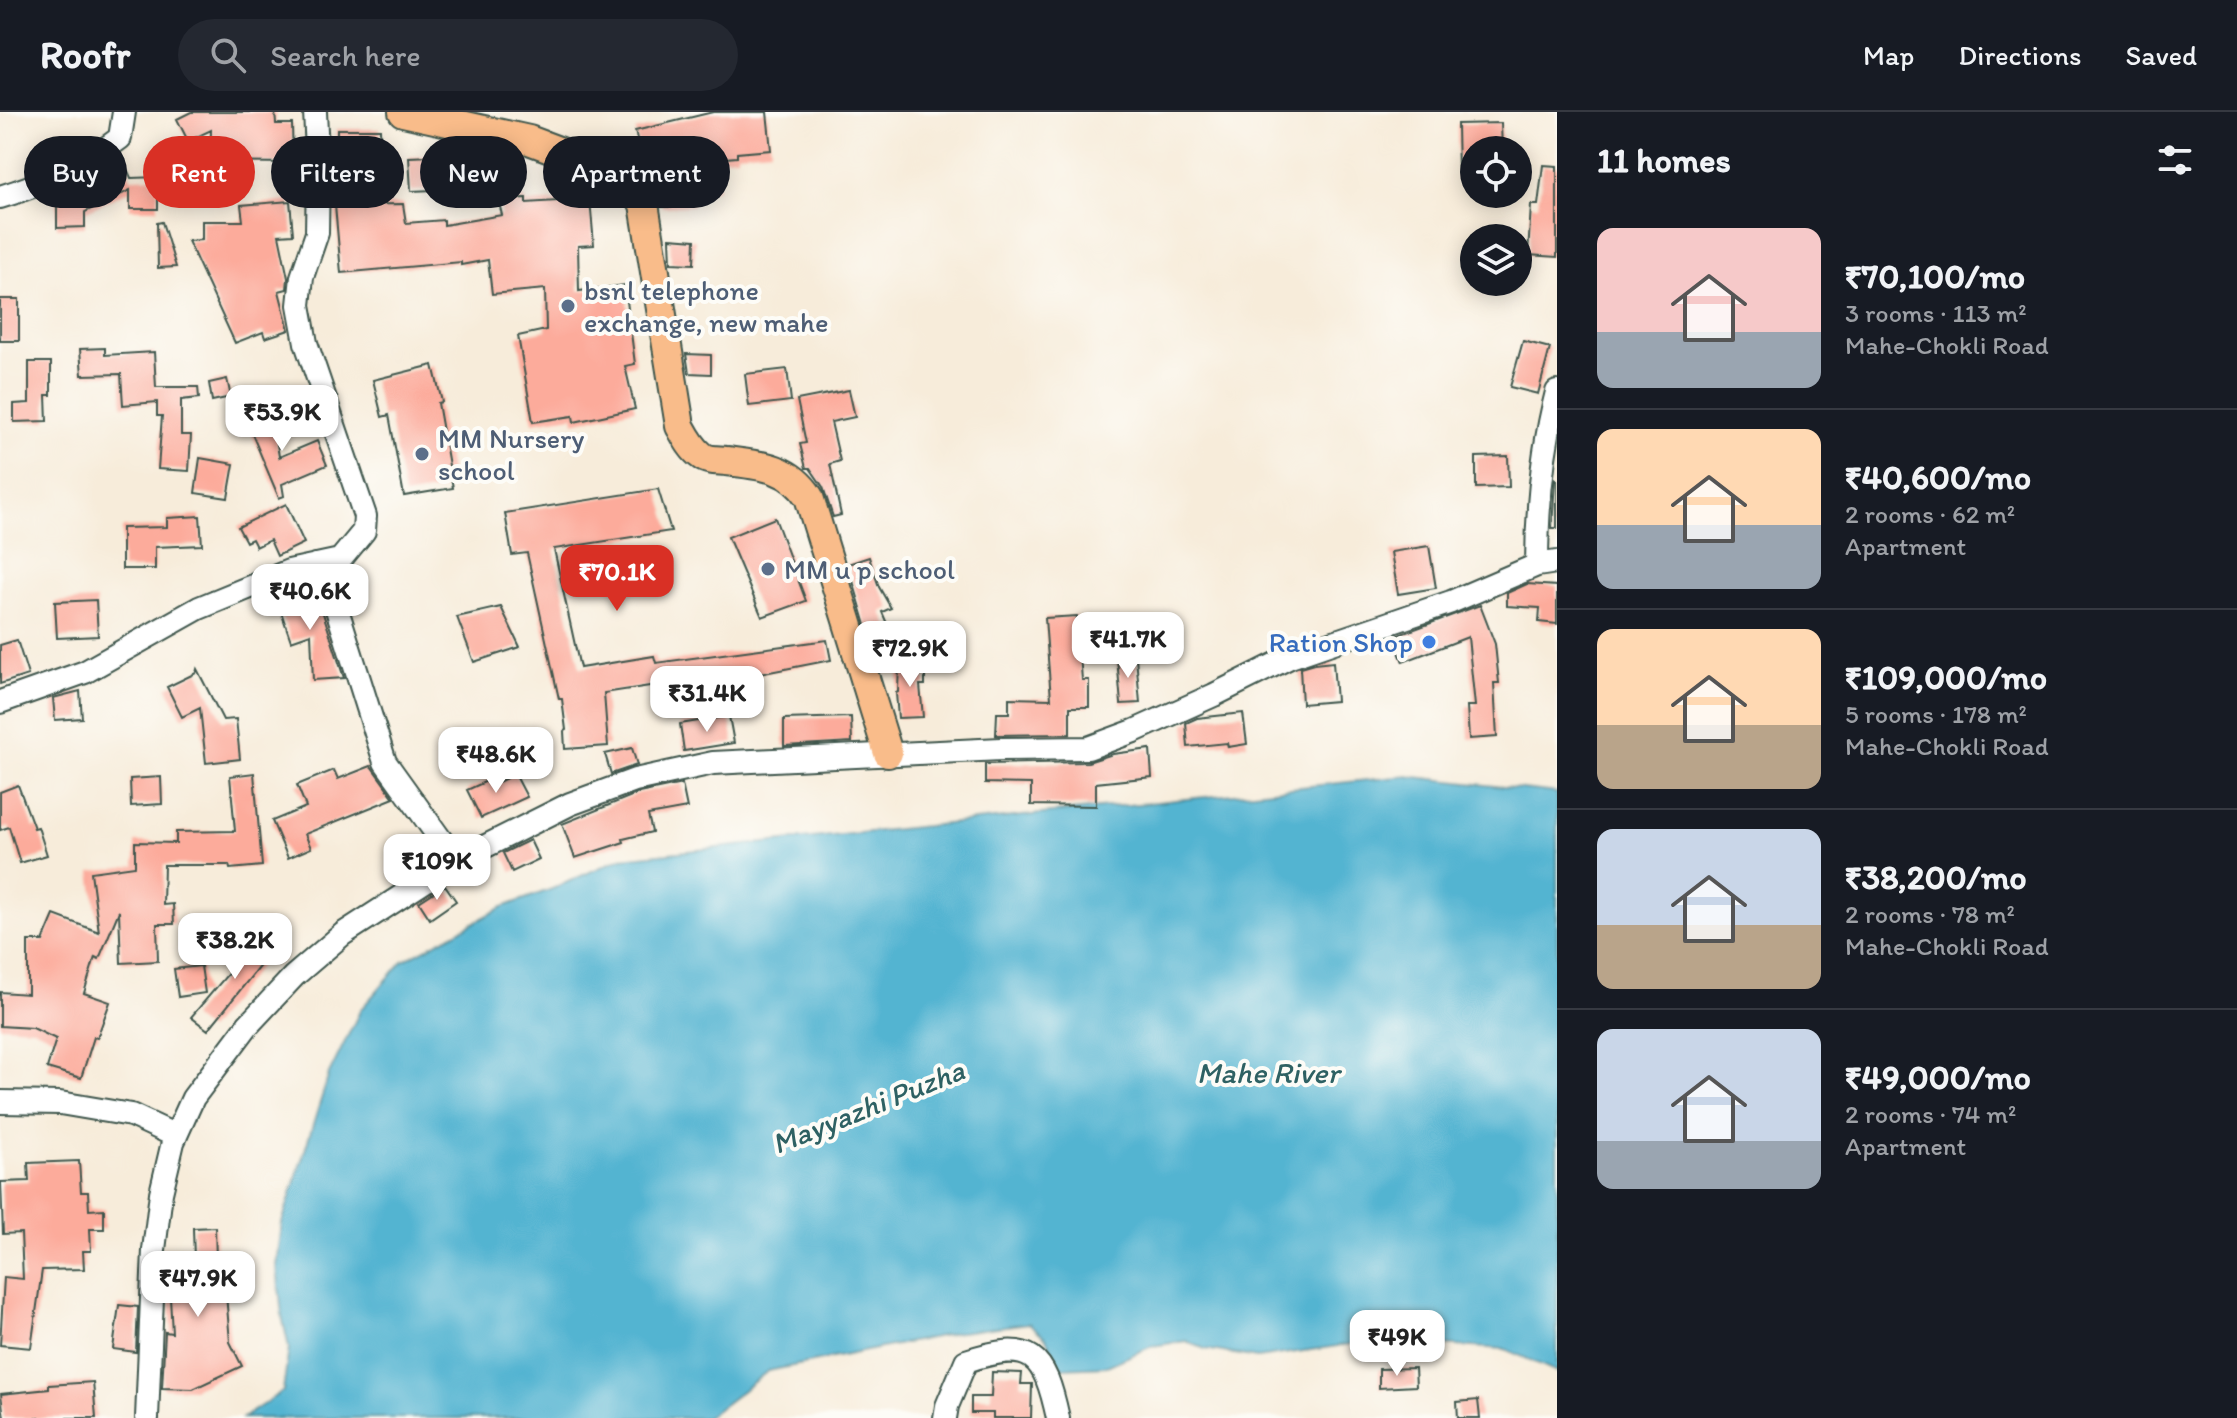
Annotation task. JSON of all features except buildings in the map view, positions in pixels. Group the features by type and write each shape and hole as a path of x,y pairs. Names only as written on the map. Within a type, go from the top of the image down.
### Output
{"main road":[{"path":"403,112 529,140 601,167 637,193 644,204 680,426 690,445 704,458 782,471 800,483 813,512 888,753"}],"street":[{"path":"0,197 22,191 102,152 120,138 124,112"},
{"path":"0,702 85,672 199,608 289,571 340,560 364,531 365,516 306,343 299,305 302,277 317,233 315,112"},
{"path":"147,1418 154,1250 161,1193 176,1136 193,1098 248,1025 294,976 343,934 456,861 570,804 635,780 713,763 888,753 1088,748 1214,695 1290,657 1451,602 1547,563 1537,509 1545,440 1557,392"},
{"path":"315,565 330,587 385,762 456,861"},
{"path":"0,1102 60,1103 131,1115 176,1136"},
{"path":"945,1418 966,1361 995,1352 1021,1351 1038,1360 1046,1372 1058,1418"}],"water":[{"name":"Mahe River","path":"1406,776 1557,793 1557,1372 1505,1349 1371,1341 1257,1358 1205,1349 1186,1341 1152,1346 1107,1366 1061,1368 1046,1338 1029,1323 960,1332 768,1371 706,1418 243,1418 283,1391 289,1348 277,1266 282,1223 329,1074 361,1009 403,961 503,907 621,858"}],"place":[{"name":"bsnl telephone exchange, new mahe","path":"568,306"},
{"name":"MM Nursery school","path":"422,454"},
{"name":"MM u p school","path":"768,569"},
{"name":"Ration Shop","path":"1429,642"}],"water label":[{"name":"Mayyazhi Puzha","path":"868,1107"}]}
